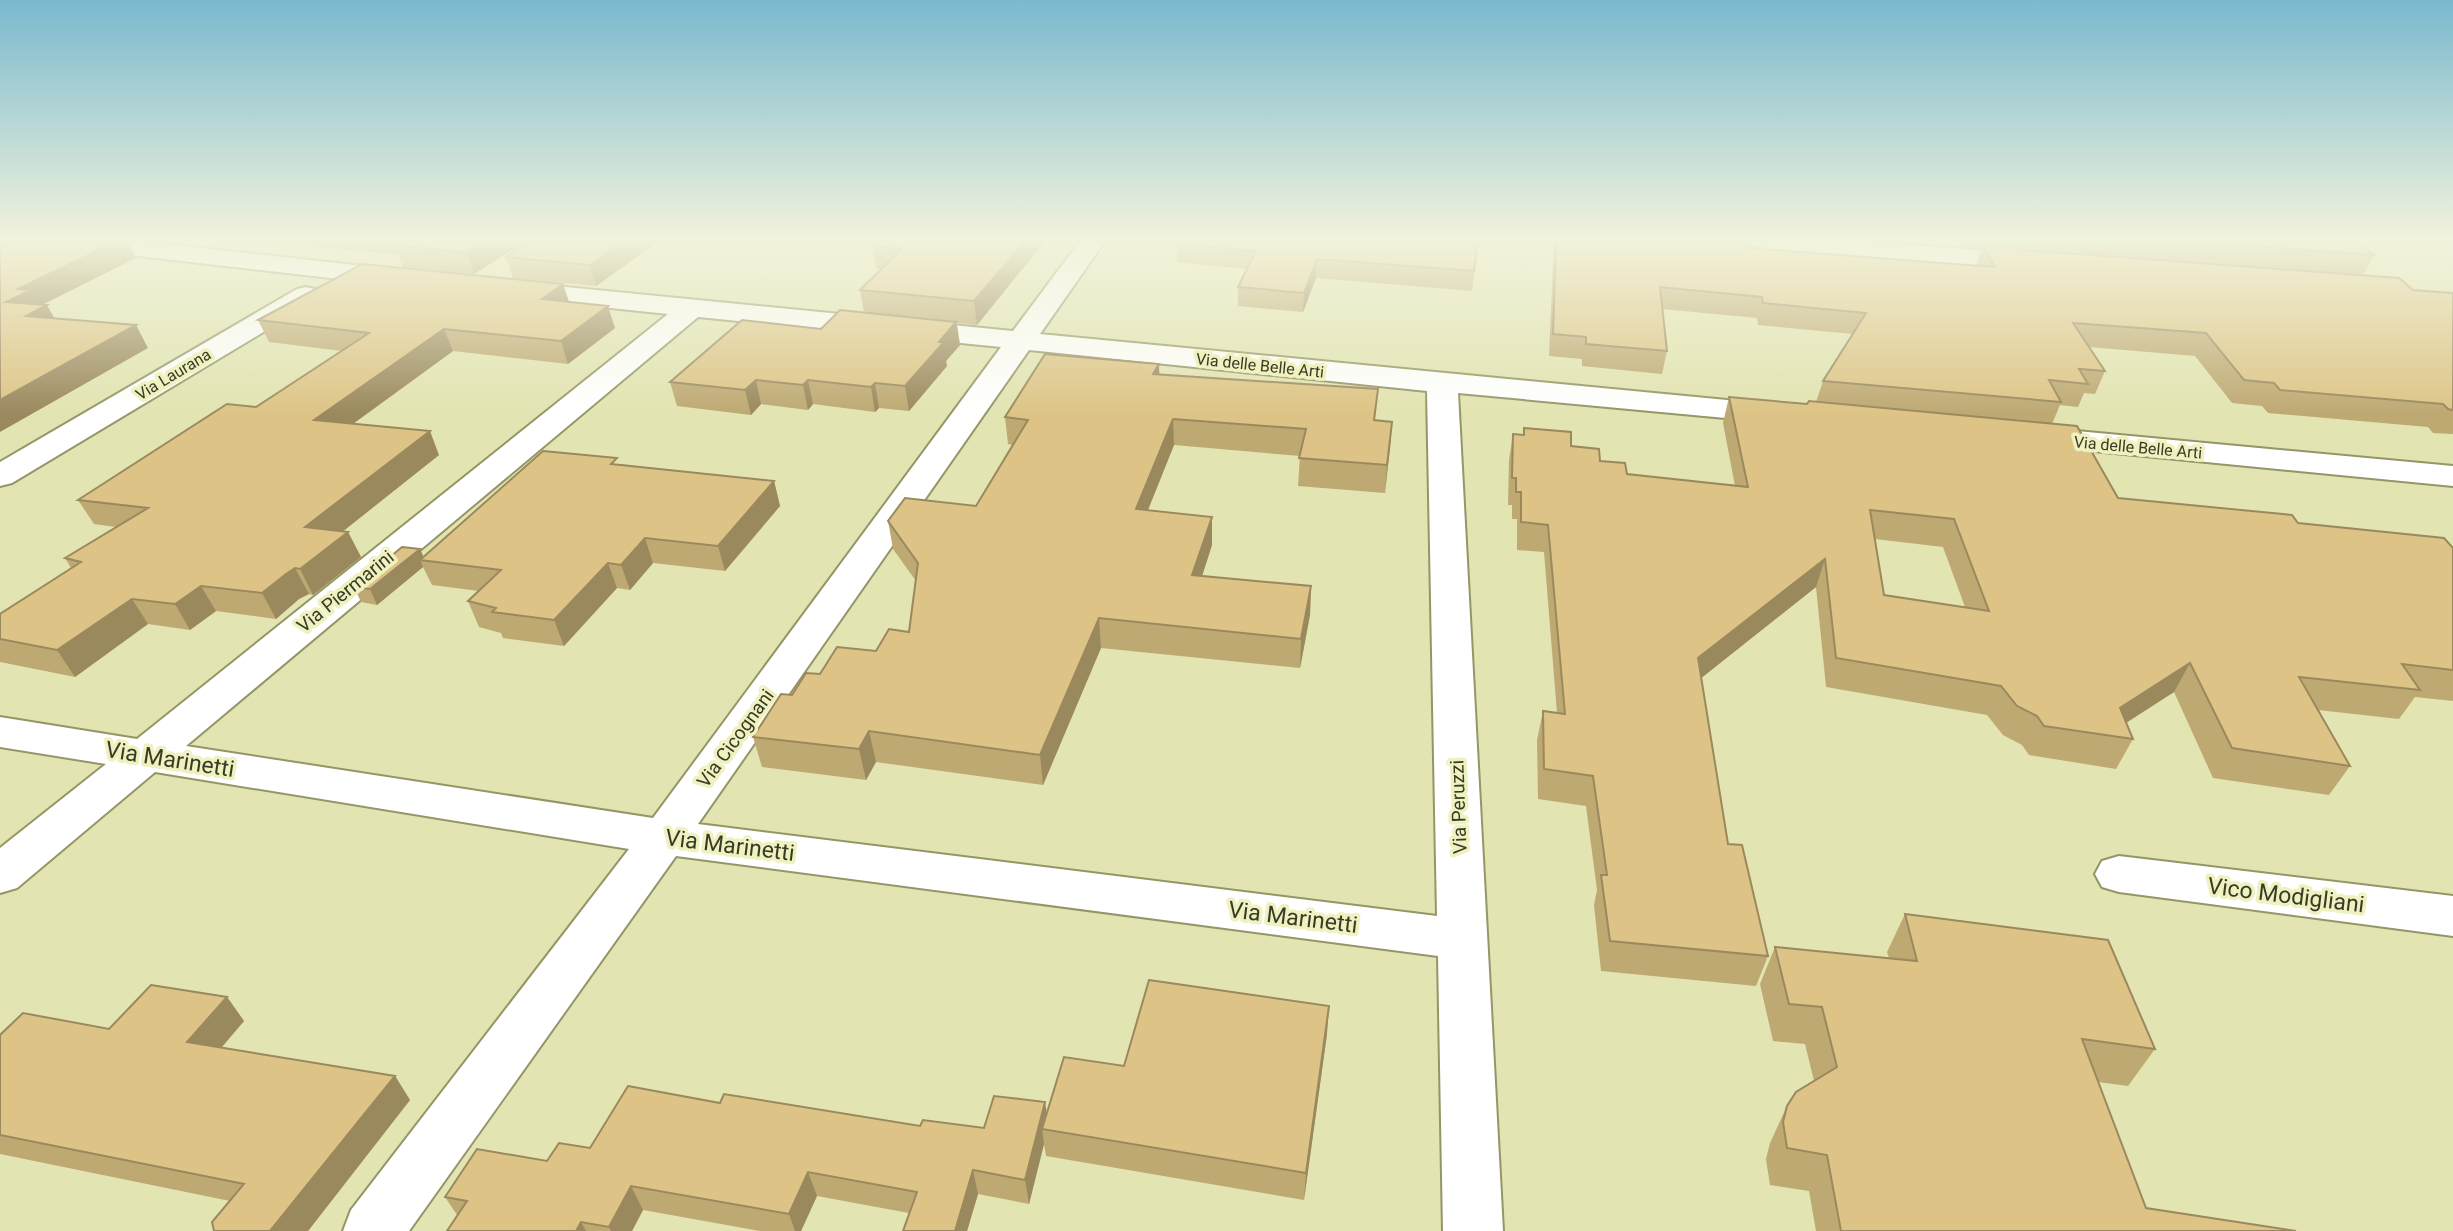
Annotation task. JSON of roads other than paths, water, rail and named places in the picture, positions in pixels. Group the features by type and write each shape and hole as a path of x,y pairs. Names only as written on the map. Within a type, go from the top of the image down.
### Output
{"street":[{"name":"Via Laurana","path":"0,476 301,298"},
{"name":"Via delle Belle Arti","path":"616,298 1442,383 1802,416"},
{"name":"Via Cicognani","path":"373,1231 664,837 1050,298"},
{"name":"Via Piermarini","path":"0,875 692,308"},
{"name":"Via Peruzzi","path":"1442,383 1473,1231"},
{"name":"Via delle Belle Arti","path":"2010,435 2453,476"},
{"name":"Via Marinetti","path":"0,732 664,837 1463,939"},
{"name":"Vico Modigliani","path":"2119,874 2453,916"}]}
